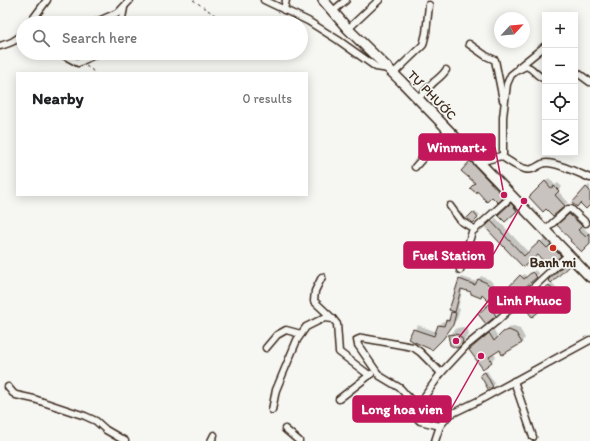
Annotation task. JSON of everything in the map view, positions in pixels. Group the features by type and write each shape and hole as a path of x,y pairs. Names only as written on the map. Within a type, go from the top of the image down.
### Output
{"highway":[{"name":"TỰ PHƯỚC","path":"323,0 348,29 480,162 590,277"}],"street":[{"path":"35,16 47,0"},
{"path":"110,16 124,8 130,0"},
{"path":"264,0 296,16"},
{"path":"284,10 286,0"},
{"path":"332,12 346,0"},
{"path":"348,29 379,0"},
{"path":"308,22 324,31 376,67 391,72 423,45 429,5"},
{"path":"122,16 124,8"},
{"path":"0,46 16,42"},
{"path":"469,44 486,56 496,60 504,106"},
{"path":"501,156 503,154 504,106 509,78 521,65 542,48"},
{"path":"73,60 78,63 84,60"},
{"path":"516,71 526,66 530,68 538,77 542,78"},
{"path":"417,99 428,90 446,70"},
{"path":"578,73 590,82"},
{"path":"415,166 448,130"},
{"path":"480,162 501,156 527,170 532,170 547,162 568,168 590,178"},
{"path":"460,270 467,244 474,229 512,196"},
{"path":"450,206 460,221 474,229"},
{"path":"545,230 568,209 571,209 586,223"},
{"path":"440,426 416,419 414,413 415,406 441,373 466,346 497,321 568,255"},
{"path":"322,277 315,291 314,301 337,324 339,352 369,375"},
{"path":"272,410 276,390 297,340 301,334 306,327 324,318 333,319"},
{"path":"266,348 277,335 286,330 301,334"},
{"path":"415,406 400,388 380,376 358,345 358,339 368,339 412,347 420,352 441,373"},
{"path":"435,441 440,426 449,415 478,401 514,380 590,340"},
{"path":"339,399 376,371"},
{"path":"514,380 533,437"},
{"path":"8,387 16,395 59,407 96,421 106,430 125,441"},
{"path":"395,404 415,406 449,415"},
{"path":"285,429 298,441"},
{"path":"211,441 214,435"}],"path":[{"path":"194,0 215,15"},
{"path":"78,63 90,68 93,72"}],"building":[{"path":"470,161 504,197 498,203 492,197 487,202 477,191 476,193 470,188 475,183 461,171"},
{"path":"545,181 551,188 554,186 559,191 555,195 565,206 553,216 546,209 543,212 529,197"},
{"path":"586,187 590,191 590,205 586,209 580,203 577,207 572,203"},
{"path":"511,203 517,211 505,222 498,215"},
{"path":"473,212 478,218 473,223 467,218"},
{"path":"569,214 582,226 578,230 586,237 590,233 590,244 582,252 570,241 571,240 557,225"},
{"path":"491,221 524,256 540,241 547,248 550,245 561,256 548,267 538,255 523,267 485,227"},
{"path":"566,263 569,266 551,283 548,280"},
{"path":"532,272 537,277 509,301 502,294 520,275 524,279"},
{"path":"459,279 475,285 478,279 487,283 496,292 488,301 482,295 481,298 471,294 471,292 461,289 455,312 449,310"},
{"path":"549,285 558,298 552,302 542,290"},
{"path":"535,294 545,307 532,317 522,304"},
{"path":"489,304 496,316 486,324 478,314"},
{"path":"451,312 456,313 453,325 443,339 432,350 408,339 413,329 434,336 438,325 444,326 446,320 449,321"},
{"path":"509,330 516,333 522,343 502,355 500,350 489,357 492,362 483,369 469,350 489,333 494,341 503,332"},
{"path":"448,335 459,335 463,340 462,344 456,348 450,345"},
{"path":"485,372 493,387 488,389 480,375"}],"place":[{"name":"Winmart+","path":"504,195"},
{"name":"Fuel Station","path":"524,201"},
{"name":"Banh mi","path":"553,248"},
{"name":"Linh Phuoc","path":"456,341"},
{"name":"Long hoa vien","path":"481,356"}]}
